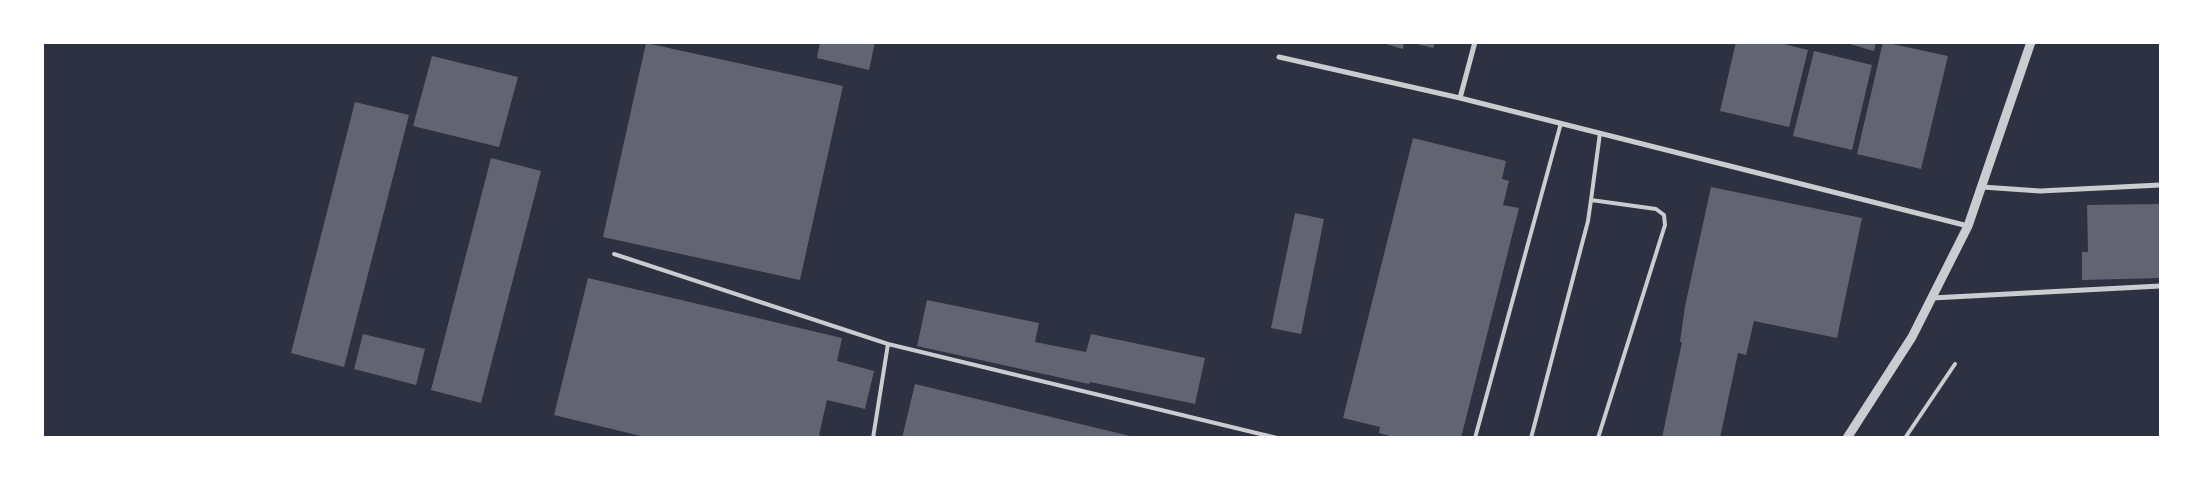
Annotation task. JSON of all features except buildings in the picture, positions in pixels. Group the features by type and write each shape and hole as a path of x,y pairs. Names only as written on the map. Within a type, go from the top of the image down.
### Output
{"street":[{"path":"1460,98 1475,42"},
{"path":"1846,438 1912,337 1968,226 2031,42"},
{"path":"1279,57 1460,98 1968,226"},
{"path":"1982,187 2040,191 2160,185"},
{"path":"1932,298 2160,286"}],"lane":[{"path":"1475,438 1561,123"},
{"path":"1530,438 1588,221 1600,133"},
{"path":"1591,200 1656,209 1664,215 1665,225 1598,438"},
{"path":"614,254 888,344 1277,438"},
{"path":"872,438 888,344"},
{"path":"1905,438 1955,364"}]}
